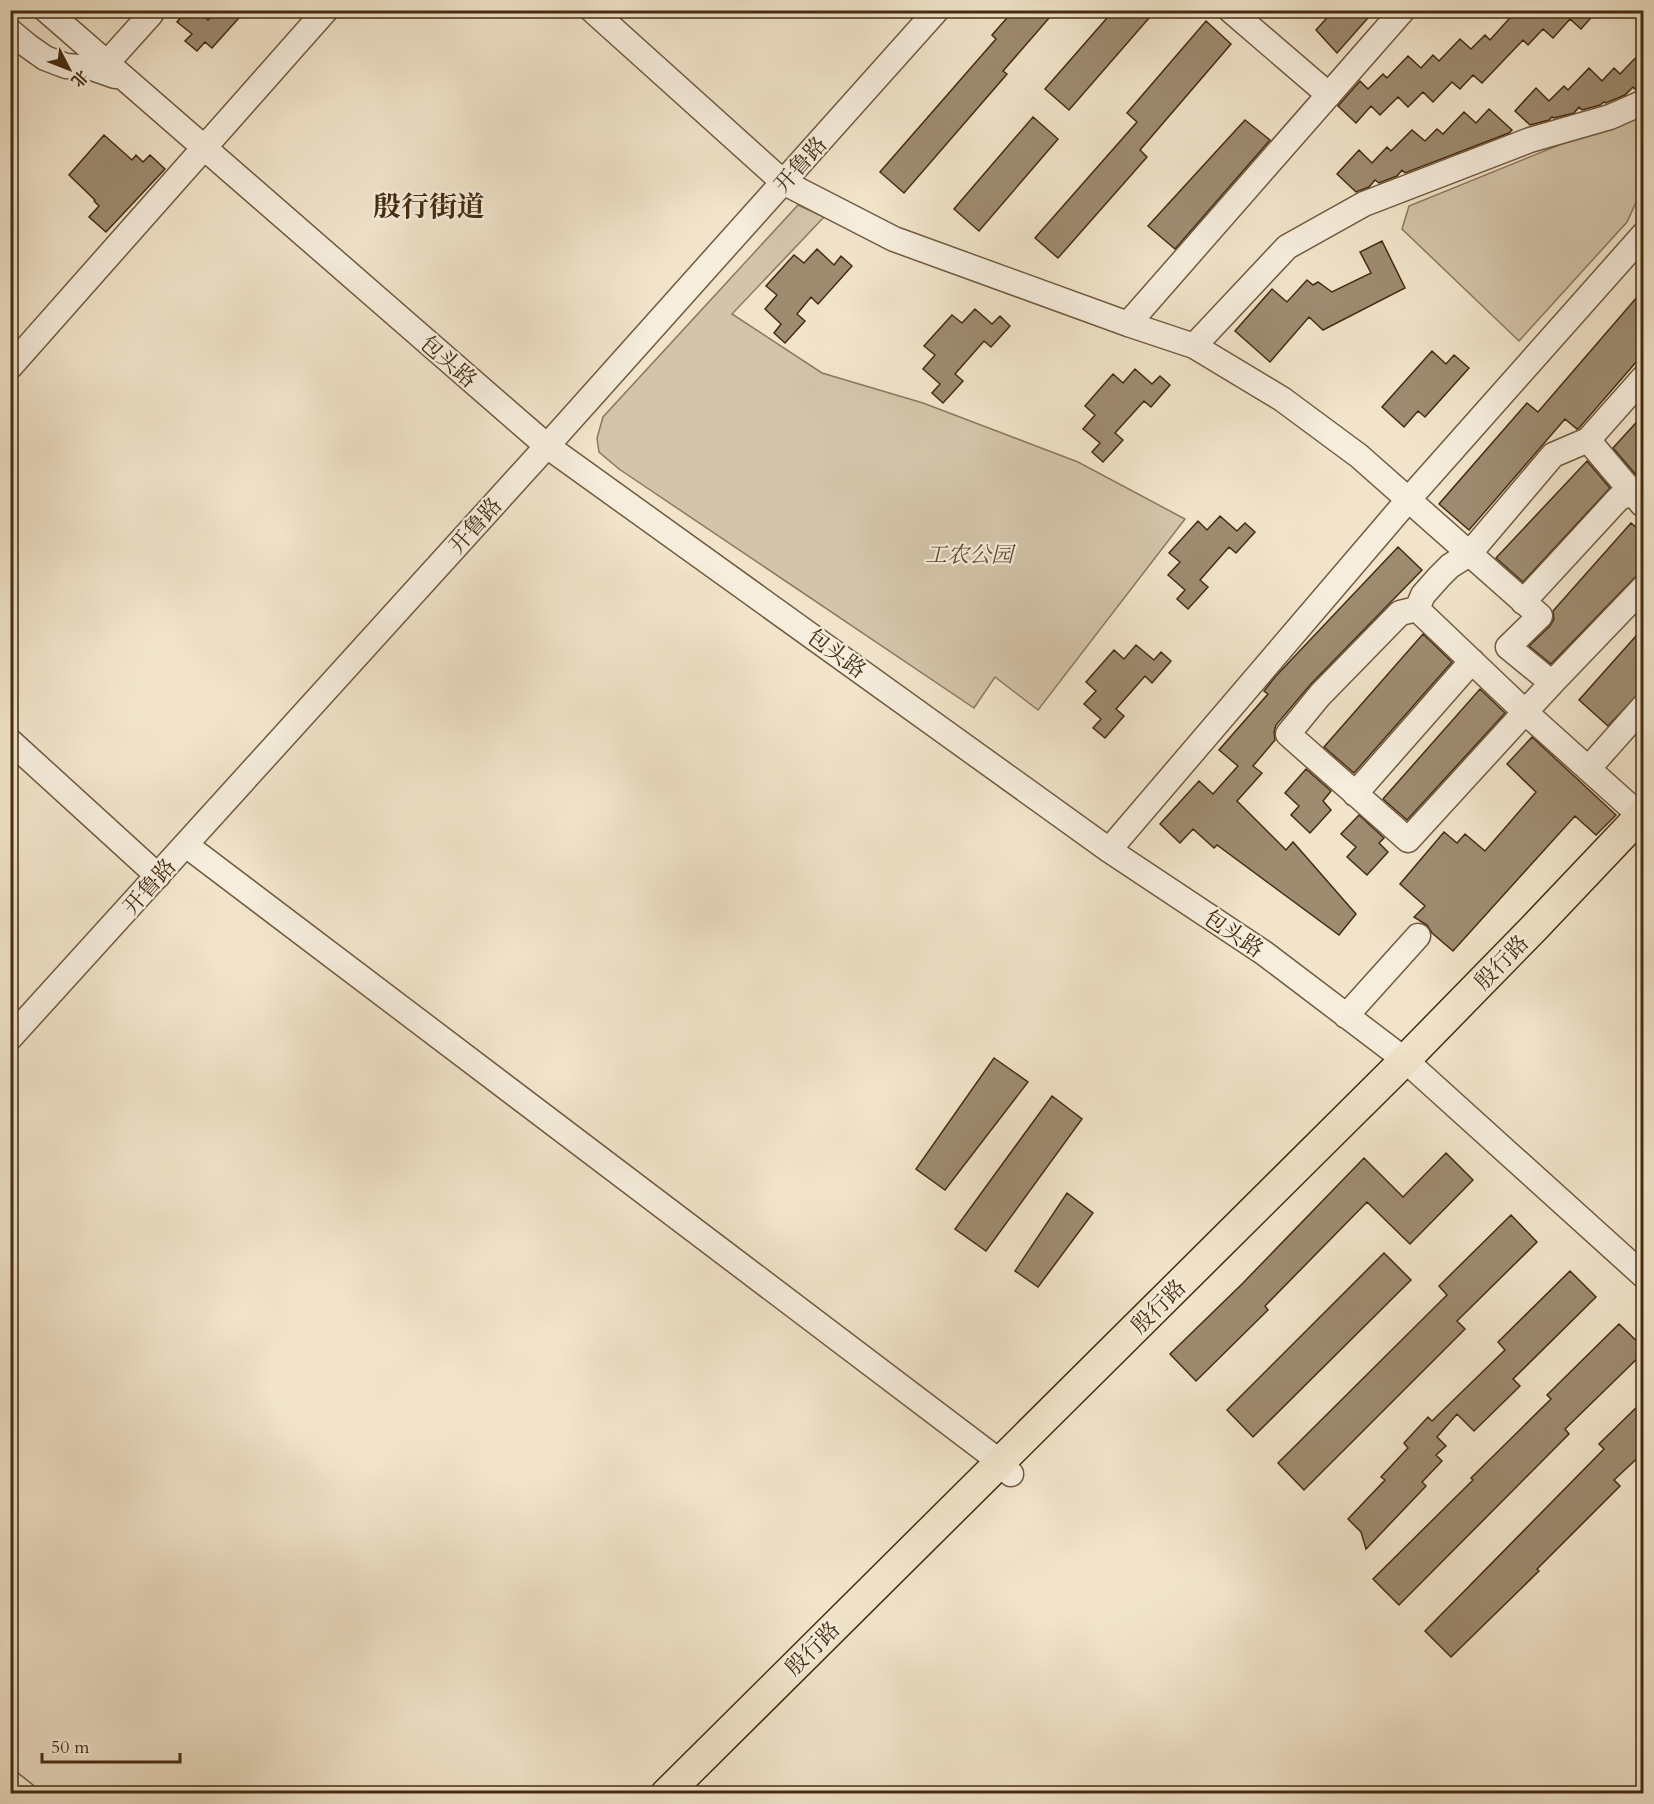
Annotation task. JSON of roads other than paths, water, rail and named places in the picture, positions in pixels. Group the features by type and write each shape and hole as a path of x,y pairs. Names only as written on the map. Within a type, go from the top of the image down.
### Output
{"main road":[{"name":"殷行路","path":"666,1794 1005,1468 1259,1234 1632,825"},
{"name":"殷行路","path":"695,1794 1005,1468"}],"street":[{"name":"包头路","path":"46,10 547,446 1109,850 1264,952 1412,1067 1644,1276"},
{"path":"10,367 326,10"},
{"path":"592,10 783,182 894,239 1194,346 1282,399 1359,456 1540,616 1508,647 1552,683"},
{"name":"开鲁路","path":"10,1038 547,446 937,10"},
{"path":"1230,10 1329,95"},
{"path":"1128,324 1403,10"},
{"path":"106,64 151,14"},
{"path":"10,31 45,58 66,66 92,68 126,81"},
{"path":"1194,346 1287,247 1364,204 1530,140 1610,117 1644,102"},
{"path":"1109,850 1408,500 1640,246"},
{"path":"1417,609 1423,595 1450,566 1469,554 1554,455 1588,440 1644,377"},
{"path":"1588,440 1640,496"},
{"path":"1523,602 1619,498 1640,496"},
{"path":"1417,609 1400,614 1320,695 1288,734 1408,840 1644,587"},
{"path":"1417,609 1588,769 1632,825"},
{"path":"1355,794 1472,661"},
{"path":"1588,769 1644,705"},
{"path":"10,741 158,876"},
{"path":"186,845 1005,1468"},
{"path":"1346,1016 1418,936"},
{"path":"10,1783 24,1794"}],"district":[{"name":"殷行街道","path":"429,206"}],"park label":[{"name":"工农公园","path":"969,554"}]}
